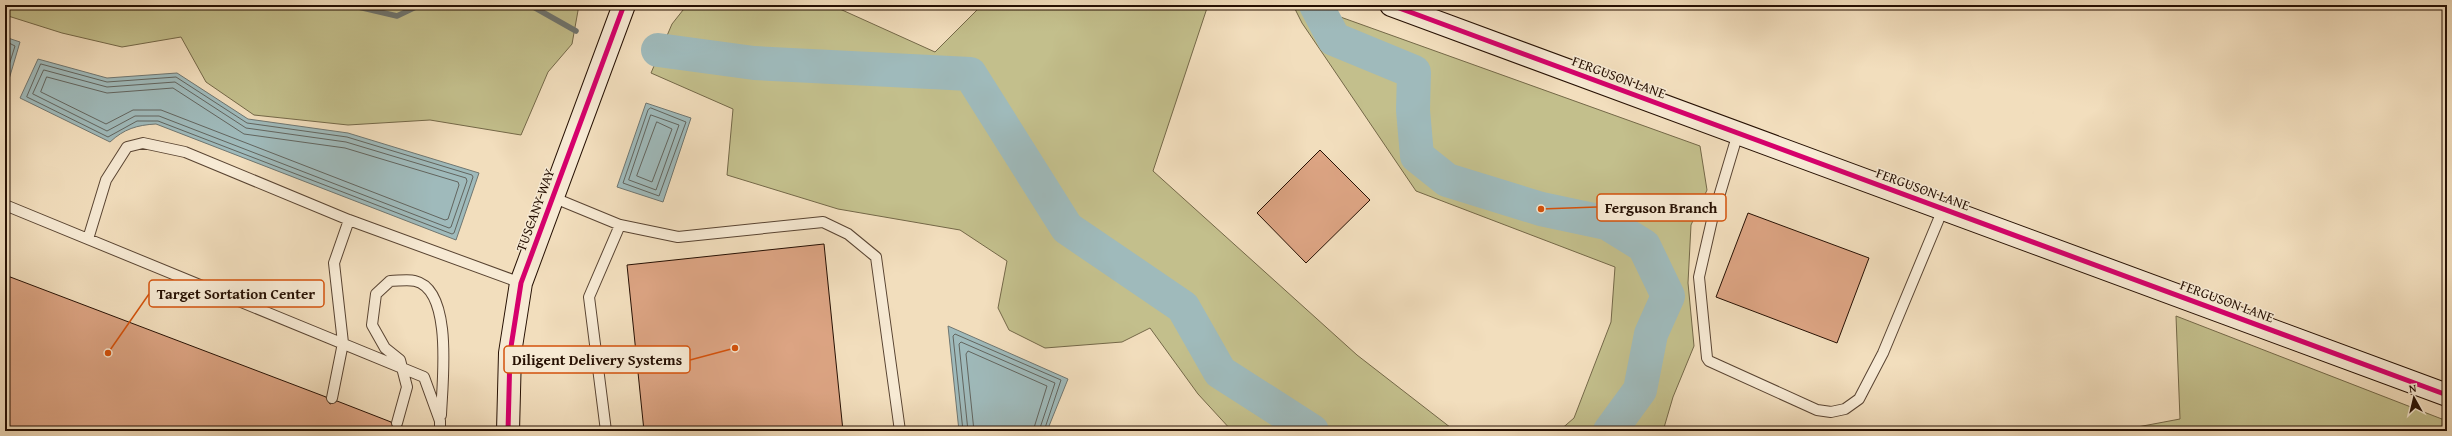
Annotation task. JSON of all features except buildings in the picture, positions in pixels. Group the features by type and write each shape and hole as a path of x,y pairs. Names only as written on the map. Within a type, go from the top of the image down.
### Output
{"street":[{"name":"TUSCANY WAY","path":"508,431 510,353 520,283 624,5"},
{"name":"FERGUSON LANE","path":"1391,5 2447,395"}],"lane":[{"path":"1738,133 1712,220 1699,278 1708,358 1709,361 1817,410 1831,412 1845,409 1859,399 1883,353 1943,209"},
{"path":"88,239 106,180 127,147 143,142 185,152 349,220 520,283"},
{"path":"552,197 620,225 678,237 823,222 848,234 876,257 900,431"},
{"path":"5,205 424,377 440,426"},
{"path":"332,398 343,343 334,263 349,220"},
{"path":"606,431 590,297 620,225"},
{"path":"397,423 407,387 400,360 385,348 372,325 376,294 390,281 415,281 429,289 439,309 443,336 440,426"}],"shaded area":[{"path":"5,5 579,5 572,44 548,72 521,135 430,120 348,125 254,115 206,82 181,37 122,47 62,33 5,15"},
{"path":"687,5 831,5 935,52 982,5 1208,5 1153,171 1357,355 1455,431 1232,431 1198,394 1150,328 1122,342 1045,348 1009,330 998,308 1007,261 960,230 838,209 727,175 733,109 651,73 672,24"},
{"path":"1293,5 1307,5 1700,146 1707,190 1691,225 1688,283 1694,346 1673,397 1663,431 1559,431 1574,418 1611,322 1615,267 1416,191 1302,23"},
{"path":"2176,316 2447,421 2447,431 2116,431 2180,419"}],"water":[{"path":"5,37 20,42 7,86 5,85"},
{"path":"38,59 107,78 177,73 248,119 348,133 479,173 456,240 156,124 131,128 110,142 20,98"},
{"path":"646,103 691,118 663,202 617,187"},
{"path":"948,326 1068,379 1047,431 959,431"}],"waterway":[{"path":"350,5 397,16 420,5"},
{"path":"530,5 576,31"},
{"path":"1316,5 1334,39 1414,72 1413,110 1417,156 1447,180 1541,209 1607,223 1644,246 1668,296 1651,334 1640,390 1610,431"},
{"path":"658,50 754,63 970,74 1067,228 1183,307 1220,372 1312,431"}],"cycle path":[{"path":"508,431 510,353 521,283 624,5"},
{"path":"1391,5 2447,395"}],"place":[{"name":"Ferguson Branch","path":"1541,209"},
{"name":"Diligent Delivery Systems","path":"735,348"},
{"name":"Target Sortation Center","path":"108,353"}]}
